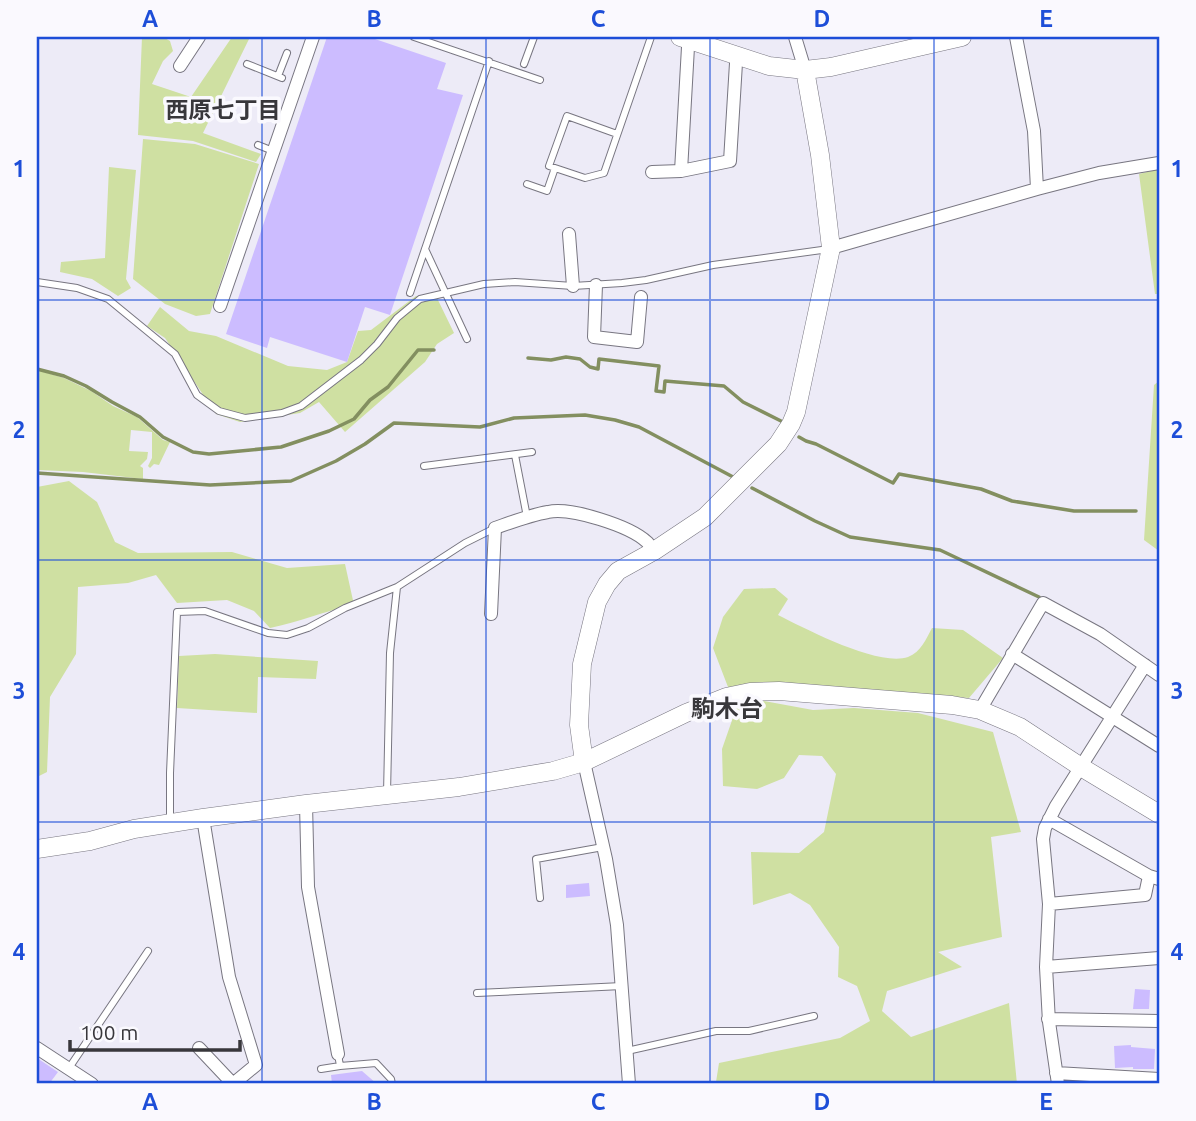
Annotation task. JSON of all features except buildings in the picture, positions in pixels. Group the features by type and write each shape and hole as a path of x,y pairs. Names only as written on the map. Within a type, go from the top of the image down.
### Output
{"street":[{"path":"180,66 199,37"},
{"path":"220,306 313,37"},
{"path":"629,1084 617,925 579,725 582,664 597,603 618,571 705,517 778,444 796,412 831,248 820,155 805,70 796,37"},
{"path":"681,171 689,39 738,57 805,70 831,67 962,37"},
{"path":"1016,37 1034,131 1037,189"},
{"path":"652,172 681,171 730,161 738,57"},
{"path":"831,248 1098,173 1159,163"},
{"path":"569,233 573,286"},
{"path":"596,285 594,337 637,342 641,297"},
{"path":"491,614 495,528 551,511 610,522 647,542 653,551"},
{"path":"980,710 1043,603 1100,634 1159,675"},
{"path":"1012,654 1159,746"},
{"path":"1145,665 1045,828 1043,839 1049,904 1046,967 1048,1019 1057,1079 1159,1079"},
{"path":"37,849 203,818 387,796 553,771 584,762 686,713 726,697 750,692 779,691 952,705 980,710 1020,727 1159,814"},
{"path":"306,804 308,887 339,1060"},
{"path":"199,1048 233,1084 256,1065 229,977 203,818"},
{"path":"1049,819 1154,878 1145,895 1049,904"},
{"path":"1046,967 1159,958"},
{"path":"1048,1019 1159,1021"},
{"path":"37,1048 92,1084"},
{"path":"247,1072 255,1084"}],"lane":[{"path":"414,37 540,80"},
{"path":"524,64 534,37"},
{"path":"617,134 567,116 549,166 585,178 604,173 651,37"},
{"path":"247,64 280,77 287,54"},
{"path":"410,293 489,61"},
{"path":"258,145 273,151"},
{"path":"527,184 547,191 555,168"},
{"path":"37,282 77,288 108,299 175,354 197,395 219,411 245,418 282,413 301,406 362,360 397,318 420,299 484,284 516,282 573,286 646,280 713,265 831,248"},
{"path":"425,249 467,339"},
{"path":"424,466 532,452"},
{"path":"515,454 527,517"},
{"path":"170,824 177,612 205,611 268,633 287,635 397,587 465,543 495,528"},
{"path":"387,796 390,653 397,587"},
{"path":"540,898 536,859 603,847"},
{"path":"67,1070 148,951"},
{"path":"477,993 622,986"},
{"path":"627,1051 716,1031 749,1031 814,1016"},
{"path":"321,1069 339,1060 376,1063 391,1079 392,1084"}],"green space":[{"path":"142,37 163,37 170,41 173,51 163,61 152,84 191,97 232,37 250,37 203,133 261,154 256,162 193,141 138,135"},
{"path":"143,139 195,144 259,164 210,314 196,316 165,304 133,279"},
{"path":"109,167 136,170 126,279 131,288 118,296 92,279 60,272 61,262 105,258"},
{"path":"1159,169 1159,294 1155,294 1139,174"},
{"path":"416,296 437,298 454,333 437,344 425,362 345,432 319,402 300,413 240,422 216,414 165,338 147,326 160,307 189,331 216,336 288,366 327,370 347,362 358,331 371,330"},
{"path":"37,370 64,378 91,391 113,406 137,417 163,440 170,442 159,465 154,464 150,468 148,466 152,458 152,432 131,430 129,451 148,452 147,459 140,466 143,468 143,479 37,470"},
{"path":"1159,381 1159,551 1144,540 1154,385"},
{"path":"69,481 97,502 115,542 138,553 232,552 287,568 345,564 354,605 270,628 254,611 227,600 177,603 156,575 128,583 78,587 76,654 50,697 47,772 37,777 37,487"},
{"path":"775,588 788,599 778,615 861,652 895,659 908,657 920,649 932,628 963,630 1003,658 969,698 788,685 728,687 713,648 723,617 744,589"},
{"path":"215,654 318,661 316,679 258,677 257,713 177,708 179,656"},
{"path":"764,701 813,710 854,708 918,713 993,732 1021,832 991,837 1002,937 938,952 962,967 887,991 882,1011 911,1037 1009,1003 1017,1084 716,1082 719,1063 840,1038 870,1021 857,986 838,977 839,947 810,905 790,893 753,905 751,852 799,853 824,832 836,774 822,756 799,755 784,778 757,789 723,786 722,749 737,706"}],"waterway":[{"path":"37,369 64,376 86,386 140,417 163,437 193,452 209,454 281,447 329,431 354,419 370,400 388,387 418,350 434,350"},
{"path":"528,358 580,359 590,367 598,369 599,359 659,366 656,391 664,392 665,381 724,386 743,402 781,421"},
{"path":"37,473 210,485 291,481 336,461 394,423 480,427 514,418 585,415 639,427 735,478"},
{"path":"799,437 893,483 899,474 981,489 1012,501 1074,511 1136,511"},
{"path":"752,488 850,537 940,550 1039,597"}],"district":[{"name":"西原七丁目","path":"223,109"},
{"name":"駒木台","path":"727,708"}]}
